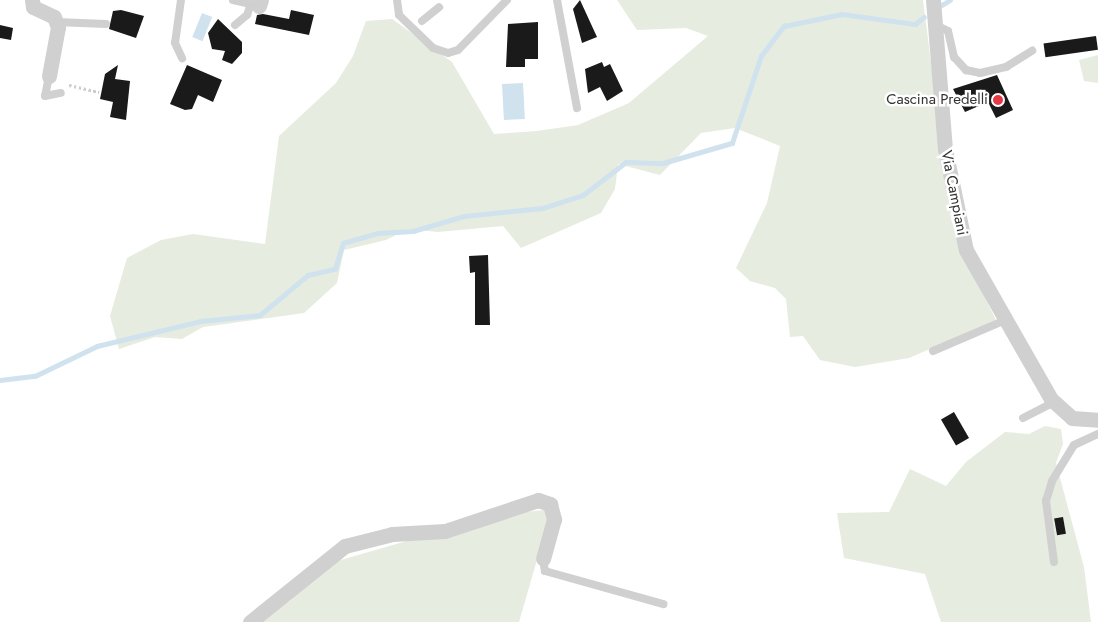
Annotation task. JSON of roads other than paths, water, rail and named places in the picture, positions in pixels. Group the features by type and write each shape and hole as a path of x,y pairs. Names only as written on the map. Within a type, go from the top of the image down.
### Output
{"street":[{"path":"32,0 33,7 56,22 49,76"},
{"name":"Via Campiani","path":"933,0 945,148 958,219 966,250 1003,321 1055,402 1072,418 1098,420"},
{"path":"250,622 345,546 392,534 445,531 538,500 550,504 554,519 543,559"}],"lane":[{"path":"181,0 175,42 182,58"},
{"path":"233,0 257,4"},
{"path":"397,0 399,15 416,23 432,48 448,53 458,50 507,0"},
{"path":"557,0 577,108"},
{"path":"234,25 257,4"},
{"path":"416,23 439,7"},
{"path":"56,22 106,24"},
{"path":"936,25 948,31 954,57 966,70 980,73 1006,67 1032,51"},
{"path":"49,76 45,96 61,93"},
{"path":"933,351 1003,321"},
{"path":"1023,418 1055,402"},
{"path":"1054,562 1046,501 1052,481 1074,445 1098,434"},
{"path":"543,559 545,571 663,604"}],"water":[{"path":"202,13 212,17 202,41 192,37"},
{"path":"523,83 525,119 504,120 502,84"}],"waterway":[{"path":"942,5 950,0"},
{"path":"0,380 35,376 97,346 201,321 260,315 308,275 335,269 343,243 377,233 413,231 464,216 543,208 583,195 626,162 663,163 732,143 761,56 784,26 842,14 915,24 924,17"}],"place":[{"name":"Cascina Predelli","path":"998,100"}]}
